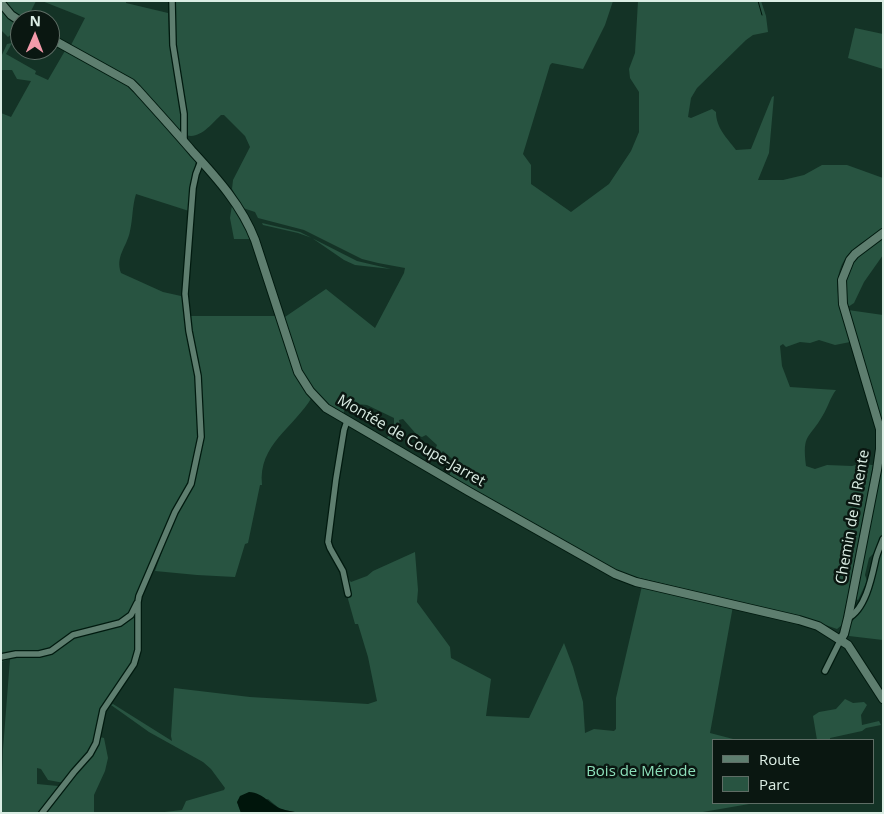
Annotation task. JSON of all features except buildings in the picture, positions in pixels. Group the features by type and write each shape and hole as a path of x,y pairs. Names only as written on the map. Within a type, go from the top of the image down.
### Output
{"main road":[{"path":"1,3 10,14"},
{"name":"Montée de Coupe-Jarret","path":"60,44 131,83 184,141 238,206 250,229 293,360 301,379 319,402 347,421 615,574 649,585 818,626 840,639 852,651 883,699"},
{"name":"Chemin de la Rente","path":"840,639 844,634 848,618 877,470 880,442 880,430 843,304 842,280 850,260 855,254 883,233"}],"street":[{"path":"172,1 172,45 184,114 184,141"},
{"path":"1,657 52,651 73,634 120,623 128,619 138,602 175,512 191,484 199,450 201,420 198,376 189,331 185,294 193,188 201,161"},
{"path":"347,421 336,479 328,542 343,572 348,594"},
{"path":"848,618 857,611 863,599 883,539"},
{"path":"42,813 90,754 96,743 103,710 134,664 138,650 138,602"},
{"path":"825,671 840,639"}],"green space":[{"path":"1,1 36,1 32,10 10,10 10,35 8,37 1,30"},
{"path":"42,1 126,1 126,3 168,13 169,37 182,110 182,130 177,130 150,99 70,47 85,18"},
{"path":"174,1 613,1 605,25 583,69 552,63 550,65 523,154 531,165 531,184 571,212 609,184 631,151 639,132 639,92 630,78 629,69 635,53 638,1 761,1 766,16 768,32 753,35 746,40 697,88 691,98 688,117 691,118 712,109 716,112 716,118 723,133 736,150 751,149 774,96 769,153 758,180 783,180 804,175 822,165 847,165 883,178 883,230 864,241 848,255 838,275 838,298 850,342 835,345 819,340 810,343 800,342 786,347 783,344 780,346 782,366 790,387 836,390 806,442 806,466 815,469 827,465 873,465 842,625 837,629 814,621 624,574 610,568 450,477 450,473 457,463 443,451 441,453 435,450 437,445 426,435 422,437 417,435 403,419 399,420 400,426 391,440 387,438 394,424 394,418 367,405 349,401 342,416 322,400 303,377 282,319 326,289 375,328 405,268 362,259 304,230 258,218 255,212 243,208 232,189 233,180 250,147 245,136 224,115 221,115 201,133 191,136 186,135 184,98 175,47"},
{"path":"855,28 883,34 883,69 848,58"},
{"path":"10,43 6,54 10,56 10,60 17,60 36,71 35,74 48,80 66,49 134,89 196,160 189,211 136,194 129,237 120,256 121,273 163,292 181,296 193,362 199,361 190,316 276,316 294,370 312,397 305,408 271,447 266,458 262,471 262,485 260,485 248,543 245,544 235,577 155,571 172,524 192,486 197,469 131,610 122,620 84,629 50,650 1,655 1,113 11,117 31,81 17,79 12,70 1,70 1,57 7,44"},
{"path":"232,205 240,215 251,239 234,239 230,218"},
{"path":"262,223 300,232 311,238 263,225"},
{"path":"883,237 883,255 864,282 854,303 848,307 845,288 847,275 852,263 861,252"},
{"path":"313,238 357,261 391,269 355,265 344,260"},
{"path":"848,310 883,315 883,419 881,419"},
{"path":"883,465 882,537 877,550 869,558 865,575 867,581 858,600 854,598"},
{"path":"883,543 883,640 849,636 850,625 861,608 876,575 876,567"},
{"name":"Bois de Mérode","path":"415,552 417,602 450,647 451,658 491,679 486,716 529,718 564,643 583,702 585,733 594,729 614,731 616,729 616,698 642,586 733,606 710,733 733,739 712,739 712,804 749,804 697,813 298,813 280,809 268,799 237,802 241,813 156,813 182,810 186,801 224,790 225,788 211,769 203,762 149,732 111,705 113,704 172,741 174,688 250,697 368,704 377,701 368,657 358,624 355,624 348,599 350,595 346,580 347,578 351,582 367,576 373,571"},
{"path":"133,612 137,612 136,657 105,704 96,736 104,738 108,758 105,771 94,795 94,813 44,813 64,783 48,780 41,769 37,768 37,784 58,786 58,790 40,813 1,813 3,749 10,659 1,662 1,659 40,655 75,636 125,623 131,619"},
{"path":"845,699 853,703 864,702 867,705 861,715 862,725 879,721 881,725 830,739 817,739 813,716 819,712 836,709"}],"shaded area":[{"path":"249,792 263,797 282,809 298,813 241,813 237,802 240,796"}],"waterway":[{"path":"758,1 762,15"}]}
